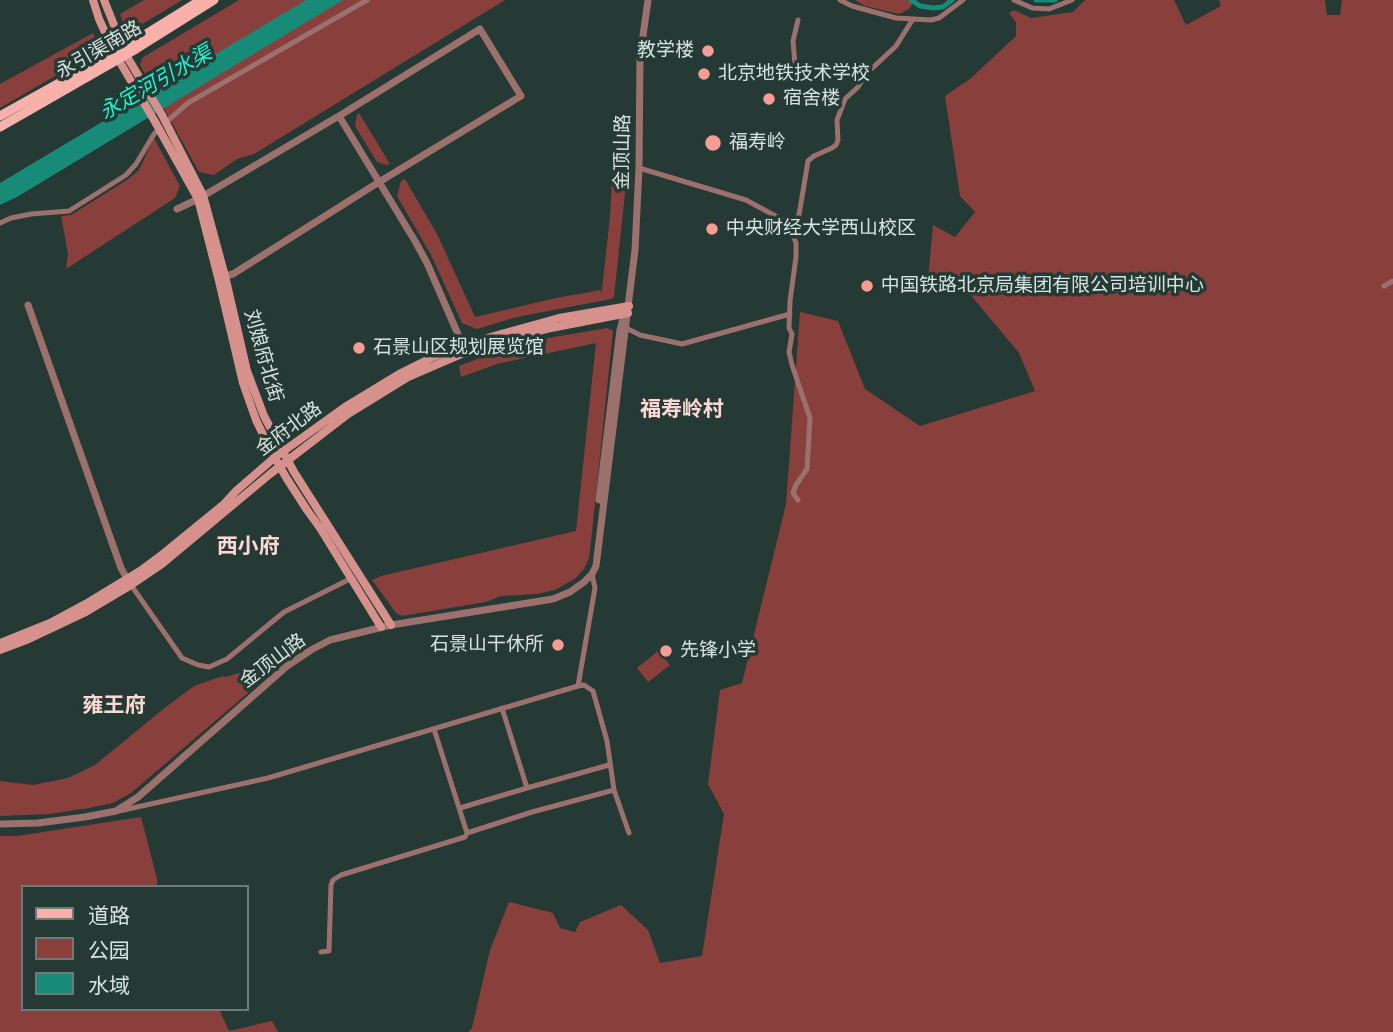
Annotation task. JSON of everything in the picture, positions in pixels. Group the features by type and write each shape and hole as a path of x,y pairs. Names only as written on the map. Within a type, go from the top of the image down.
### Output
{"main road":[{"path":"93,0 99,19 120,53"},
{"path":"104,0 120,53"},
{"name":"永引渠南路","path":"0,127 201,0"},
{"name":"永引渠南路","path":"0,116 214,0"},
{"name":"刘娘府北街","path":"120,53 200,197 225,276 251,384 264,416 282,453 356,577 381,627"},
{"name":"刘娘府北街","path":"200,197 247,396 256,420 274,458 391,625"},
{"name":"金府北路","path":"0,650 74,618 129,582 224,504 274,458 380,385 433,357 627,311"},
{"name":"金府北路","path":"0,643 50,623 162,564 348,414 408,377 464,349"}],"street":[{"path":"0,223 31,214 69,211 126,175 136,164 160,122 188,103 367,0"},
{"name":"金顶山路","path":"0,824 61,820 116,811 138,797 293,662 330,640 391,625 553,599 564,596 592,574 596,566 636,228 640,57 648,0"},
{"path":"840,0 896,18 913,19 939,18 962,0"},
{"path":"1014,0 1032,8 1049,9 1072,0"},
{"path":"790,228 799,215 808,161 836,145 838,120 845,99 896,46 913,19"},
{"path":"798,20 793,41 800,81 861,73 871,69"},
{"path":"177,209 340,116 480,29 521,96 233,274 225,276"},
{"path":"340,116 427,263 464,349"},
{"path":"639,168 746,201 782,220 790,228 796,250 789,352 810,418 807,469 793,493 798,500"},
{"path":"1384,286 1393,281"},
{"path":"28,305 121,568 182,658 209,667 227,659 284,612 356,577"},
{"name":"金顶山路","path":"592,574 620,330 627,311"},
{"path":"626,328 640,335 682,344 790,314"},
{"path":"578,686 596,588 592,574"},
{"path":"116,811 268,778 578,686 589,687 593,691 607,741 614,790 629,833"},
{"path":"502,708 527,788"},
{"path":"434,729 467,833"},
{"path":"460,808 609,765"},
{"path":"321,951 329,951 331,885 333,880 341,875 465,837 467,833 614,790"}],"green space":[{"path":"144,0 182,0 131,31 125,28 120,14"},
{"path":"239,0 505,0 254,154 237,159 214,175 199,172 140,65 142,58"},
{"path":"855,0 915,0 909,9 899,14 865,6"},
{"path":"1085,0 1174,0 1186,25 1221,6 1219,0 1325,0 1327,15 1340,15 1342,0 1393,0 1393,1032 468,1032 472,1028 490,950 509,902 553,913 560,928 575,932 580,922 621,905 648,930 660,963 702,956 724,814 708,784 720,690 742,683 786,504 800,312 838,321 865,389 920,426 1035,391 1019,353 964,287 928,279 933,225 955,237 975,212 960,196 945,96 970,79 1016,36 1016,22 1009,13 1014,10 1031,18 1073,12"},
{"path":"93,33 100,46 98,51 0,108 0,84"},
{"path":"359,113 390,164 377,162 355,126"},
{"path":"154,138 180,186 175,198 66,269 68,254 61,216 71,215 139,170"},
{"path":"614,140 629,155 614,297 517,317 477,329 462,323 431,255 397,196 401,181 405,179 438,236 475,317 601,290 601,298 610,217"},
{"path":"607,328 613,331 591,542 584,569 576,578 555,590 501,596 486,602 402,616 396,613 372,580 576,531 596,343 497,364 461,377 459,366 548,338"},
{"path":"658,651 670,665 648,682 637,668"},
{"path":"262,660 283,663 131,793 113,803 89,808 49,814 0,816 0,781 33,785 68,778 95,765 194,686 242,672"},
{"path":"141,817 157,879 157,885 21,885 21,1011 220,1011 229,1031 272,1021 278,1032 0,1032 0,836 17,836"}],"water":[{"path":"306,0 343,0 0,205 0,183"}],"waterway":[{"name":"永定河引水渠","path":"911,0 920,6 933,8 943,7 952,0"},
{"name":"永定河引水渠","path":"1036,0 1055,0"}],"place":[{"name":"教学楼","path":"708,51"},
{"name":"北京地铁技术学校","path":"704,74"},
{"name":"宿舍楼","path":"769,99"},
{"name":"福寿岭","path":"713,143"},
{"name":"中央财经大学西山校区","path":"712,229"},
{"name":"中国铁路北京局集团有限公司培训中心","path":"867,286"},
{"name":"石景山区规划展览馆","path":"359,348"},
{"name":"石景山干休所","path":"558,645"},
{"name":"先锋小学","path":"666,651"}],"district":[{"name":"福寿岭村","path":"682,410"},
{"name":"西小府","path":"248,547"},
{"name":"雍王府","path":"114,706"}]}
